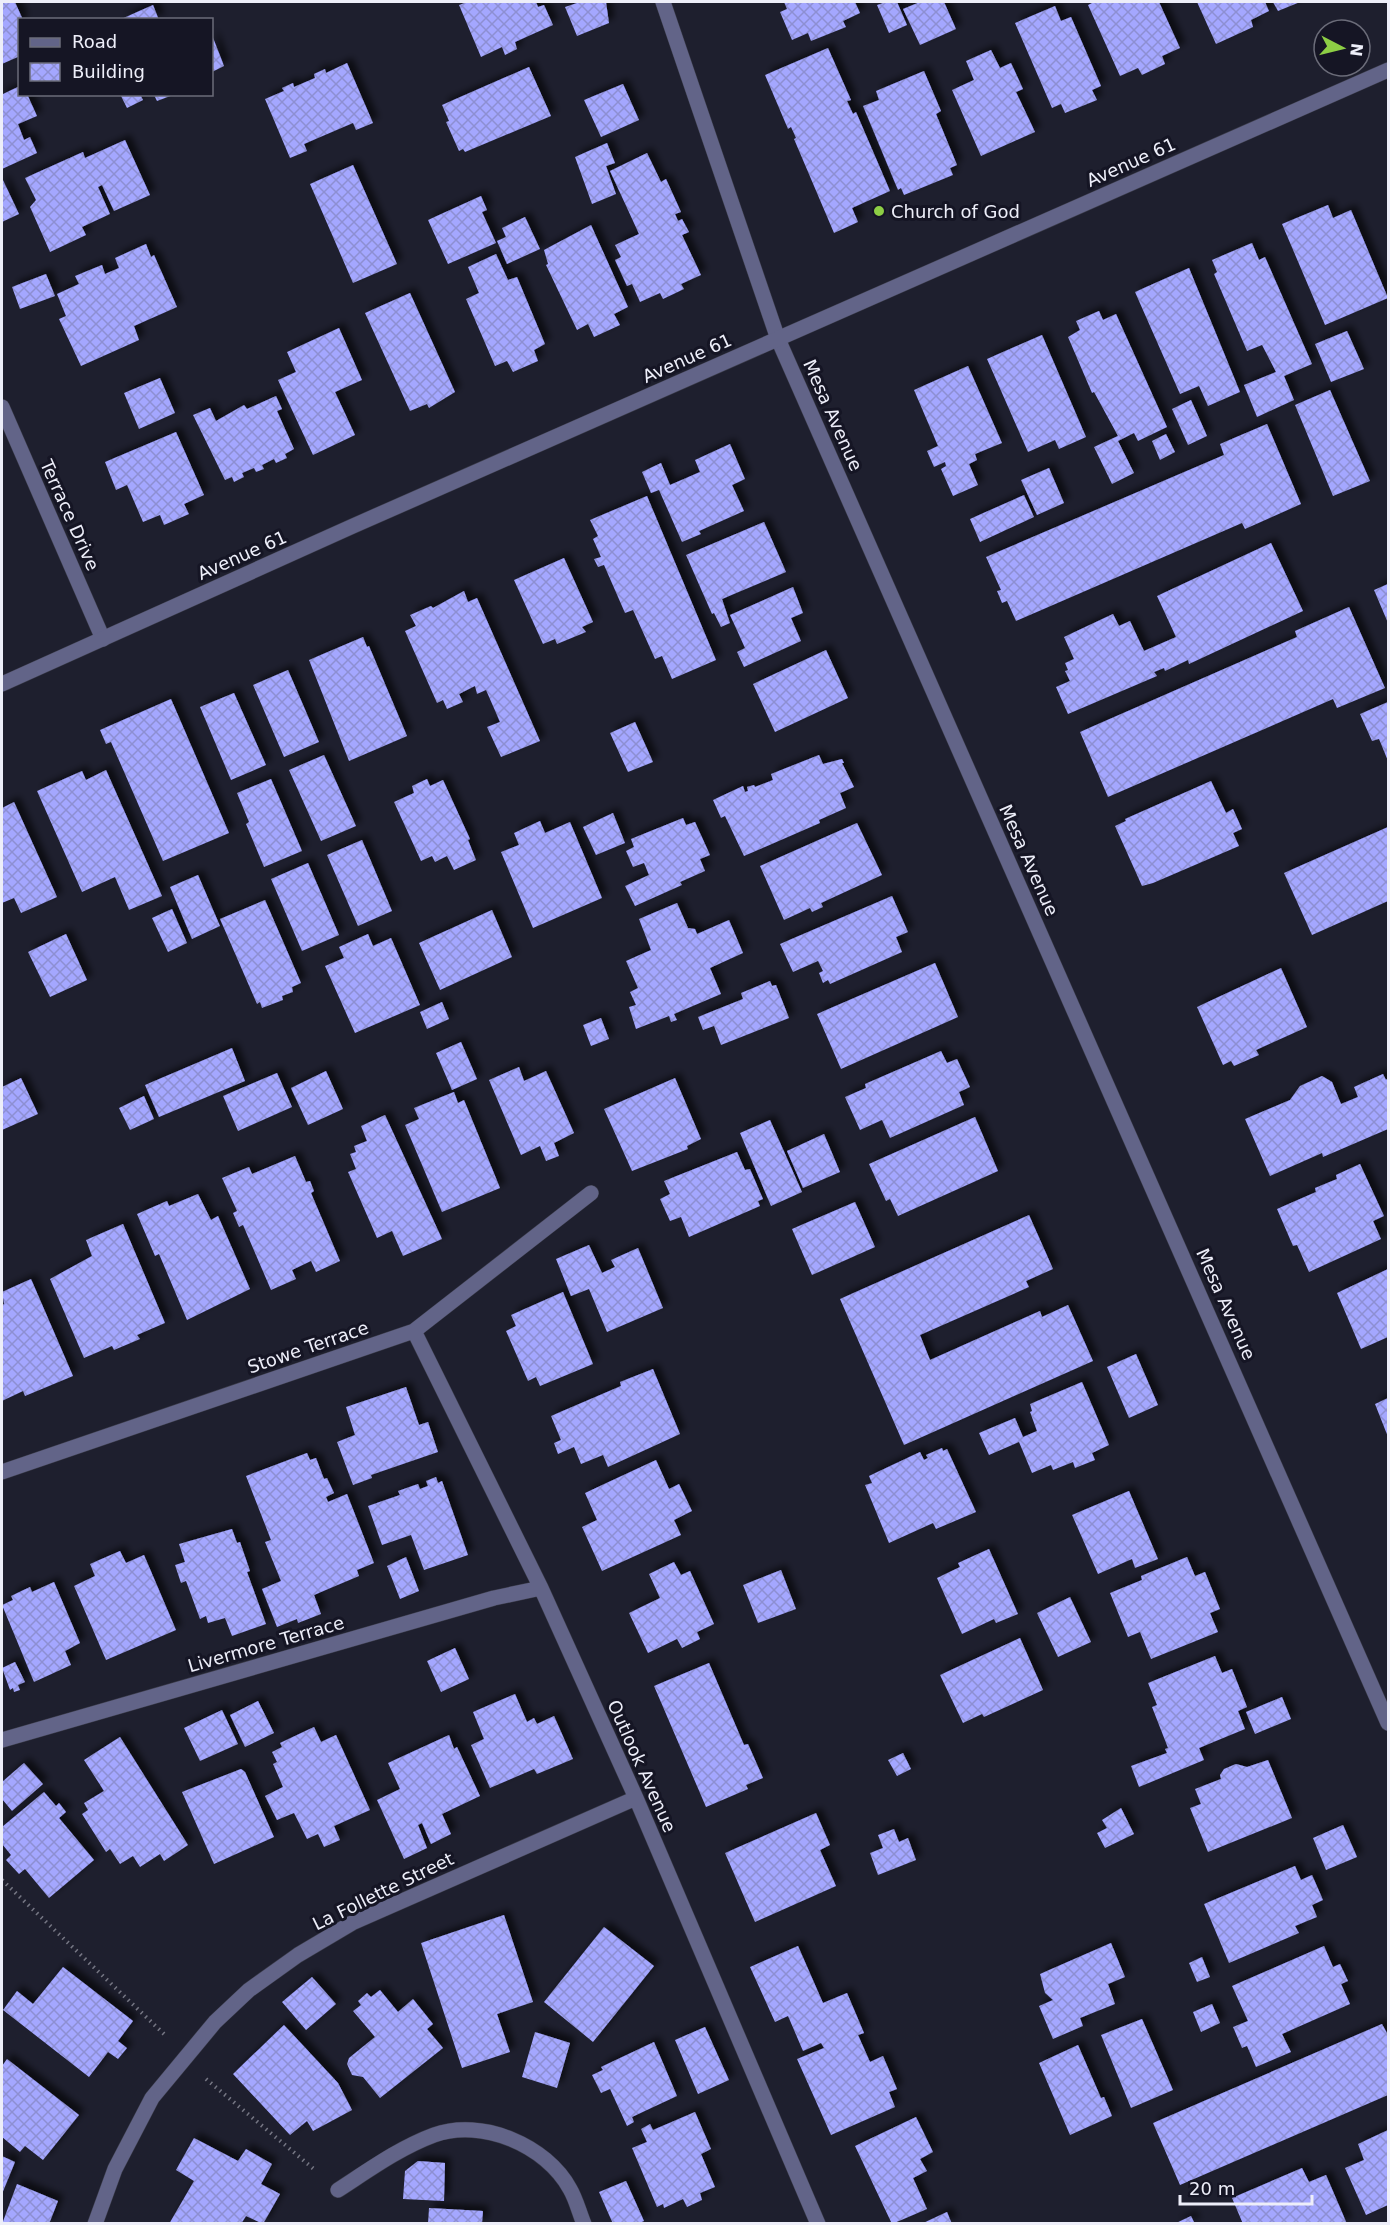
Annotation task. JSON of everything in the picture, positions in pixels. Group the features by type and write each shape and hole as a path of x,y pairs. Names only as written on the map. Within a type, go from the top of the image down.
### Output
{"street":[{"name":"Mesa Avenue","path":"663,2 778,339 1389,1723"},
{"name":"Avenue 61","path":"2,684 1389,70"},
{"name":"Terrace Drive","path":"2,407 103,639"},
{"name":"Stowe Terrace","path":"2,1472 414,1331 591,1193"},
{"name":"Outlook Avenue","path":"414,1331 541,1588 636,1798 818,2223"},
{"name":"Livermore Terrace","path":"2,1740 494,1598 541,1588"},
{"name":"La Follette Street","path":"95,2223 115,2169 152,2098 215,2022 249,1990 298,1955 352,1923 636,1798"},
{"path":"338,2190 400,2150 436,2134 472,2130 506,2137 542,2155 570,2188 584,2223"}],"path":[{"path":"2,1880 158,2026"},
{"path":"183,2060 338,2190"}],"building":[{"path":"2,2 15,2 22,18 18,18 18,57 2,64"},
{"path":"467,2 536,2 538,7 544,5 553,25 515,42 517,49 505,55 502,47 481,57 459,5"},
{"path":"580,2 606,2 609,23 577,36 565,7"},
{"path":"784,2 855,2 860,13 843,21 846,27 811,41 808,33 792,40 780,12 787,9"},
{"path":"897,2 907,25 889,33 877,5"},
{"path":"920,2 944,2 956,29 920,45 903,9"},
{"path":"1094,2 1159,2 1180,48 1162,56 1165,64 1142,75 1138,68 1120,76 1088,5"},
{"path":"1197,2 1265,2 1269,11 1251,20 1253,27 1216,44"},
{"path":"1273,2 1300,2 1278,11"},
{"path":"153,5 158,18 124,18"},
{"path":"1055,6 1061,21 1071,17 1101,86 1092,90 1097,100 1065,113 1061,104 1052,108 1015,23"},
{"path":"213,38 224,66 213,72"},
{"path":"828,48 851,100 847,101 853,114 856,112 890,191 852,208 858,222 834,233 794,139 796,138 791,127 788,129 765,75"},
{"path":"991,50 1000,68 1011,63 1023,89 1016,92 1035,132 981,156 952,90 974,80 966,61"},
{"path":"347,63 373,123 356,130 353,123 304,144 307,151 290,158 265,99 284,91 282,88 293,83 294,87 315,78 314,74 325,69 326,73"},
{"path":"529,67 551,116 465,152 463,149 459,151 446,122 449,121 442,105"},
{"path":"924,71 941,111 936,114 957,165 950,168 953,175 904,195 901,188 898,190 863,106 879,100 876,91"},
{"path":"623,84 639,120 601,137 584,100"},
{"path":"18,87 18,96 28,96 37,116 18,124 24,140 30,137 37,153 2,169 2,90 3,94"},
{"path":"121,96 141,96 143,100 127,108"},
{"path":"154,96 170,96 157,101"},
{"path":"125,140 150,195 114,211 102,185 98,187 110,214 82,227 86,235 50,252 30,207 36,200 25,178 83,152 85,158"},
{"path":"607,143 615,163 606,166 616,194 592,204 575,157"},
{"path":"647,153 661,182 666,179 681,212 675,214 678,221 682,219 689,232 682,235 701,275 681,284 684,289 663,299 660,293 640,302 632,284 627,286 615,260 621,257 615,245 639,234 610,171"},
{"path":"353,165 397,264 353,283 310,184"},
{"path":"2,178 19,214 2,222"},
{"path":"481,196 487,210 482,212 496,243 448,264 428,220"},
{"path":"1328,205 1333,218 1351,210 1388,298 1325,325 1282,224"},
{"path":"525,217 540,249 507,264 497,241 506,237 502,228"},
{"path":"591,225 628,307 614,314 620,325 594,337 588,324 577,330 546,265 548,264 544,250"},
{"path":"1252,243 1259,260 1265,257 1312,364 1284,376 1294,400 1257,417 1244,385 1276,372 1262,345 1247,351 1214,274 1217,272 1212,260"},
{"path":"146,244 151,257 154,255 177,307 134,326 139,340 81,366 59,319 66,316 57,294 79,284 75,276 102,265 105,274 119,268 115,258"},
{"path":"496,254 508,280 517,277 545,344 534,350 538,361 513,372 507,361 495,366 466,299 479,293 468,267"},
{"path":"1189,268 1240,392 1208,406 1199,386 1180,394 1135,292"},
{"path":"46,274 55,296 20,309 12,287"},
{"path":"410,293 455,392 429,408 427,404 410,411 365,313"},
{"path":"1099,311 1103,320 1116,314 1167,427 1138,441 1134,433 1118,441 1134,473 1112,484 1094,447 1118,436 1094,392 1092,393 1068,337 1080,330 1076,321"},
{"path":"339,328 362,380 335,392 355,435 313,455 278,380 296,372 287,352"},
{"path":"1347,331 1364,369 1331,382 1315,344"},
{"path":"1042,335 1086,437 1059,449 1055,440 1028,452 987,359"},
{"path":"968,366 1002,443 975,454 977,460 969,464 978,485 953,496 941,469 946,466 945,462 934,467 927,451 938,446 914,390"},
{"path":"160,378 175,413 139,429 124,393"},
{"path":"1330,390 1370,481 1333,496 1295,405"},
{"path":"276,396 282,409 277,411 294,449 285,454 287,458 276,463 274,459 262,465 264,469 256,472 254,468 242,473 244,477 234,482 232,477 225,480 193,415 210,408 216,421 244,405 247,409"},
{"path":"1191,400 1207,436 1188,445 1172,409"},
{"path":"1267,424 1301,504 1245,529 1242,523 1016,621 1007,601 1002,603 997,591 1001,590 986,557 1224,455 1220,444"},
{"path":"176,432 204,495 184,504 189,514 164,525 160,515 143,522 127,485 116,490 105,462"},
{"path":"1166,434 1175,452 1160,460 1152,441"},
{"path":"730,444 745,479 732,485 744,511 699,531 701,534 682,542 659,490 651,493 642,472 661,463 670,485 700,472 695,460"},
{"path":"1049,468 1064,503 1037,515 1021,480"},
{"path":"1024,495 1034,517 980,542 970,519"},
{"path":"647,496 716,660 672,679 662,656 655,659 633,610 625,613 604,565 598,567 594,559 601,557 593,539 598,536 590,520"},
{"path":"764,522 786,572 722,599 730,623 721,627 714,613 712,614 686,555"},
{"path":"1271,543 1303,611 1189,664 1188,660 1165,671 1164,668 1154,672 1157,676 1068,714 1056,687 1070,681 1065,671 1068,670 1065,663 1074,659 1064,637 1113,614 1119,626 1130,621 1144,651 1176,637 1157,596"},
{"path":"564,558 593,622 582,627 586,632 557,644 555,639 543,644 514,580"},
{"path":"1388,584 1388,623 1374,590"},
{"path":"793,587 803,613 791,618 801,641 744,667 737,652 745,648 730,615"},
{"path":"464,591 468,602 477,598 540,741 501,757 487,727 500,722 486,690 477,694 475,686 459,694 463,702 447,709 443,700 437,703 405,631 416,626 410,615 431,606 433,608"},
{"path":"1349,607 1385,688 1337,708 1333,699 1108,797 1080,732 1297,637 1295,631"},
{"path":"363,637 367,647 369,646 407,736 349,761 309,660"},
{"path":"826,650 848,698 775,732 753,684"},
{"path":"288,670 319,742 284,757 253,685"},
{"path":"234,693 266,765 231,780 200,707"},
{"path":"171,699 229,833 163,861 111,742 106,744 100,730"},
{"path":"1388,702 1388,761 1379,739 1372,741 1360,714"},
{"path":"635,722 653,762 628,772 610,733"},
{"path":"324,755 356,826 321,841 289,770"},
{"path":"819,755 823,764 842,759 854,787 840,793 846,808 819,820 820,823 744,856 725,816 721,818 713,800 743,786 745,792 748,791 747,787 754,785 755,787 773,780 771,774"},
{"path":"106,770 162,896 129,910 115,877 82,892 37,791 82,771 86,780"},
{"path":"271,779 302,851 264,867 246,824 249,822 237,793"},
{"path":"427,779 430,786 443,780 470,839 468,840 476,860 454,870 447,856 435,862 432,856 421,861 394,802 414,793 412,786"},
{"path":"1211,781 1226,813 1233,809 1242,829 1233,833 1239,846 1142,886 1115,826 1126,821 1125,819"},
{"path":"14,802 57,897 21,913 14,898 2,903 2,808"},
{"path":"613,813 625,843 596,855 583,827"},
{"path":"683,818 686,825 695,822 710,855 700,859 705,871 680,882 682,885 635,906 625,886 649,875 644,863 633,867 626,851 634,847 631,839"},
{"path":"540,821 545,833 570,822 602,898 533,928 501,852 519,845 514,833"},
{"path":"857,823 882,875 821,903 823,907 812,912 810,908 784,920 760,866"},
{"path":"1388,827 1388,901 1312,935 1284,873"},
{"path":"362,840 392,911 358,926 327,855"},
{"path":"308,863 339,935 302,951 271,879"},
{"path":"198,875 220,926 192,939 170,887"},
{"path":"892,896 908,932 896,937 902,952 830,984 828,980 823,983 819,973 823,971 818,961 793,972 780,944"},
{"path":"265,900 301,983 292,987 293,992 282,996 283,1000 262,1008 260,1002 257,1004 220,919"},
{"path":"677,903 688,928 695,929 697,934 729,920 743,953 710,968 721,994 674,1014 677,1020 671,1022 669,1016 636,1029 629,1007 636,1005 630,992 638,988 626,961 651,950 639,919"},
{"path":"172,909 187,943 168,952 152,918"},
{"path":"492,910 512,957 440,990 419,943"},
{"path":"66,934 87,980 50,997 28,952"},
{"path":"368,934 373,946 391,938 420,1005 355,1033 325,966 344,958 339,947"},
{"path":"935,963 958,1017 841,1069 817,1014"},
{"path":"1281,968 1307,1027 1256,1050 1259,1055 1234,1066 1231,1061 1223,1065 1197,1007"},
{"path":"770,981 772,986 776,985 789,1018 721,1045 714,1026 703,1030 698,1017 743,999 741,993"},
{"path":"442,1002 449,1019 427,1029 420,1012"},
{"path":"601,1018 609,1039 591,1046 583,1025"},
{"path":"461,1042 477,1079 452,1090 436,1053"},
{"path":"232,1048 245,1081 159,1117 145,1085"},
{"path":"941,1051 947,1063 957,1059 970,1087 959,1092 964,1105 890,1138 882,1120 860,1130 845,1097 866,1088 865,1084"},
{"path":"519,1067 524,1081 546,1071 574,1133 554,1143 559,1156 546,1161 540,1146 521,1155 489,1080"},
{"path":"326,1071 343,1109 308,1125 291,1088"},
{"path":"277,1073 292,1107 238,1131 223,1096"},
{"path":"1383,1074 1386,1080 1388,1078 1388,1129 1323,1157 1322,1153 1270,1176 1245,1119 1290,1100 1300,1086 1322,1076 1332,1082 1341,1104 1358,1097 1354,1087"},
{"path":"21,1078 38,1114 2,1130 2,1087"},
{"path":"675,1078 701,1139 687,1146 688,1149 632,1171 604,1109"},
{"path":"454,1092 458,1103 464,1100 500,1188 442,1212 405,1125 419,1119 414,1108"},
{"path":"144,1096 154,1119 130,1130 119,1108"},
{"path":"385,1115 442,1239 403,1256 392,1231 377,1238 348,1172 356,1169 350,1154 356,1152 354,1146 367,1141 361,1126"},
{"path":"975,1117 998,1171 898,1216 890,1199 886,1201 869,1164"},
{"path":"770,1120 802,1192 771,1206 740,1133"},
{"path":"824,1134 840,1172 803,1188 787,1151"},
{"path":"737,1152 745,1170 750,1169 763,1199 758,1201 760,1206 689,1237 681,1217 670,1221 660,1199 670,1194 664,1181"},
{"path":"295,1156 306,1182 310,1181 314,1191 311,1193 340,1261 316,1272 311,1261 292,1270 296,1279 271,1290 243,1225 239,1227 233,1213 237,1211 222,1178 249,1167 252,1174"},
{"path":"1360,1164 1384,1216 1373,1221 1381,1239 1309,1272 1297,1245 1293,1246 1277,1209 1316,1192 1315,1188 1337,1179 1336,1175"},
{"path":"198,1194 211,1220 218,1216 250,1289 187,1320 159,1254 155,1256 137,1214 167,1201 169,1206"},
{"path":"855,1202 875,1247 812,1275 792,1229"},
{"path":"1029,1215 1053,1269 1026,1281 1029,1287 920,1335 930,1360 1040,1311 1042,1317 1068,1305 1093,1361 904,1445 840,1299"},
{"path":"123,1224 165,1323 137,1335 140,1339 114,1350 112,1346 84,1358 50,1279 92,1256 86,1240"},
{"path":"589,1245 602,1273 615,1267 611,1260 638,1248 663,1308 607,1332 589,1289 571,1296 556,1259"},
{"path":"1388,1269 1388,1337 1361,1349 1337,1293"},
{"path":"31,1279 73,1376 25,1396 23,1391 2,1401 2,1305 4,1304 2,1292"},
{"path":"563,1292 593,1364 540,1386 536,1377 528,1381 506,1331 516,1326 511,1315"},
{"path":"1136,1354 1158,1405 1129,1418 1107,1367"},
{"path":"653,1369 680,1434 608,1467 603,1455 581,1464 574,1447 558,1454 554,1443 561,1440 551,1416 621,1386 620,1382"},
{"path":"1082,1382 1109,1445 1092,1453 1095,1460 1075,1468 1073,1462 1053,1470 1051,1465 1032,1473 1019,1442 989,1455 979,1433 1015,1418 1023,1437 1037,1431 1030,1412 1032,1411 1030,1404"},
{"path":"406,1387 419,1425 428,1422 438,1452 371,1475 372,1478 353,1485 337,1442 355,1435 346,1407"},
{"path":"1388,1398 1388,1437 1375,1404"},
{"path":"942,1448 943,1451 947,1449 976,1512 936,1529 933,1523 889,1543 865,1485 872,1483 869,1476 920,1452 924,1460 928,1458 926,1455"},
{"path":"307,1453 310,1460 316,1458 324,1479 327,1478 334,1493 326,1497 328,1502 347,1494 374,1563 357,1570 359,1576 314,1595 321,1614 298,1623 297,1619 277,1627 262,1589 281,1581 265,1542 271,1540 246,1476"},
{"path":"656,1460 669,1489 679,1484 692,1511 674,1520 681,1535 602,1571 582,1527 597,1520 585,1493"},
{"path":"436,1477 438,1483 442,1481 468,1555 424,1570 411,1535 382,1545 368,1506 400,1495 398,1491 418,1484 420,1489 428,1486 426,1481"},
{"path":"1129,1491 1158,1559 1135,1568 1132,1559 1098,1574 1072,1515"},
{"path":"232,1529 237,1543 240,1542 250,1571 247,1572 266,1624 232,1636 225,1618 208,1623 206,1616 200,1619 186,1581 181,1583 175,1565 185,1562 179,1544"},
{"path":"989,1549 1018,1614 996,1623 994,1619 962,1634 937,1578 960,1567 958,1563"},
{"path":"120,1551 126,1563 144,1555 176,1630 106,1660 74,1586 95,1576 90,1564"},
{"path":"406,1557 419,1591 400,1599 387,1566"},
{"path":"1187,1557 1195,1576 1205,1572 1220,1609 1210,1613 1218,1632 1151,1659 1140,1632 1128,1637 1110,1593 1142,1580 1141,1576"},
{"path":"674,1562 681,1575 690,1571 714,1624 697,1632 700,1639 682,1648 677,1639 648,1653 629,1613 660,1598 649,1574"},
{"path":"781,1570 796,1609 758,1623 743,1585"},
{"path":"54,1582 80,1643 65,1651 71,1665 34,1682 2,1605 13,1600 11,1596 30,1587 32,1592"},
{"path":"1070,1597 1091,1642 1058,1657 1037,1613"},
{"path":"1020,1638 1043,1690 984,1717 982,1714 963,1723 940,1675"},
{"path":"455,1648 469,1679 441,1692 427,1661"},
{"path":"1215,1656 1222,1673 1232,1669 1247,1707 1238,1711 1245,1729 1199,1748 1204,1760 1139,1787 1131,1766 1167,1753 1165,1749 1168,1748 1152,1707 1157,1705 1148,1683"},
{"path":"15,1662 25,1682 18,1685 20,1690 14,1692 13,1688 10,1690 2,1668"},
{"path":"709,1663 744,1745 748,1744 763,1778 746,1785 748,1789 706,1807 654,1686"},
{"path":"515,1694 527,1722 534,1718 537,1724 554,1716 573,1759 537,1774 534,1769 490,1788 471,1745 484,1739 473,1712"},
{"path":"1282,1697 1291,1719 1255,1734 1246,1712"},
{"path":"258,1701 274,1733 245,1747 230,1715"},
{"path":"222,1710 238,1744 200,1761 184,1728"},
{"path":"314,1727 321,1742 336,1735 370,1810 334,1826 340,1840 324,1847 318,1834 307,1839 294,1813 277,1820 265,1796 283,1787 273,1764 277,1762 272,1752 282,1747 280,1743"},
{"path":"449,1735 454,1749 457,1747 480,1796 442,1814 451,1834 431,1844 422,1823 418,1825 427,1848 404,1859 377,1800 400,1789 388,1763"},
{"path":"120,1737 188,1845 164,1861 160,1854 140,1867 133,1856 120,1864 110,1849 106,1852 82,1814 88,1810 84,1803 104,1791 84,1760"},
{"path":"903,1753 911,1769 897,1776 888,1760"},
{"path":"1268,1760 1292,1818 1208,1852 1190,1808 1201,1804 1195,1789 1221,1779 1220,1775 1224,1769 1236,1764 1247,1767"},
{"path":"24,1763 43,1784 12,1811 2,1799 2,1782"},
{"path":"241,1769 245,1772 274,1837 214,1864 182,1792"},
{"path":"44,1792 56,1806 59,1803 66,1812 59,1818 94,1860 49,1898 25,1869 19,1874 6,1860 11,1855 2,1844 2,1827"},
{"path":"1121,1808 1134,1834 1105,1848 1097,1833 1107,1828 1102,1820"},
{"path":"816,1813 830,1845 820,1850 836,1886 755,1922 725,1853"},
{"path":"1343,1825 1357,1857 1326,1870 1313,1838"},
{"path":"894,1829 899,1842 908,1838 916,1860 878,1875 870,1853 883,1848 878,1835"},
{"path":"1295,1866 1301,1880 1312,1875 1323,1900 1312,1905 1317,1917 1295,1926 1299,1933 1229,1963 1204,1904"},
{"path":"504,1915 533,2002 497,2014 510,2052 462,2068 421,1943"},
{"path":"604,1927 654,1966 593,2042 544,2002"},
{"path":"1111,1943 1125,1977 1108,1984 1115,2004 1080,2018 1083,2026 1053,2039 1039,2006 1053,2000 1045,1993 1040,1974"},
{"path":"798,1946 823,2003 847,1993 864,2033 858,2035 870,2062 883,2056 897,2089 889,2092 895,2107 831,2135 797,2059 824,2048 821,2043 803,2051 788,2016 775,2022 750,1967"},
{"path":"1324,1946 1333,1967 1340,1964 1348,1981 1341,1984 1350,2004 1282,2034 1291,2052 1256,2067 1247,2046 1242,2048 1233,2027 1248,2021 1232,1986"},
{"path":"1202,1957 1210,1977 1197,1982 1189,1963"},
{"path":"63,1967 133,2021 118,2041 127,2048 118,2059 108,2052 89,2077 3,2010 17,1991 33,2004"},
{"path":"312,1977 336,2004 306,2030 282,2002"},
{"path":"380,1990 398,2012 413,1999 433,2024 427,2029 443,2048 380,2098 363,2077 352,2075 347,2064 349,2058 375,2037 353,2011 361,2005 358,2001 367,1993 371,1997"},
{"path":"1212,2004 1220,2023 1201,2032 1193,2012"},
{"path":"1142,2019 1173,2090 1131,2108 1101,2035"},
{"path":"1382,2024 1388,2035 1388,2095 1180,2185 1153,2123"},
{"path":"284,2025 338,2083 352,2110 313,2131 307,2121 290,2135 233,2074"},
{"path":"705,2027 729,2080 698,2094 675,2040"},
{"path":"535,2032 570,2043 557,2088 522,2077"},
{"path":"654,2042 677,2096 632,2117 634,2122 627,2126 610,2089 601,2093 592,2075 603,2070 601,2067"},
{"path":"1078,2045 1101,2098 1104,2097 1112,2116 1070,2135 1039,2063"},
{"path":"7,2059 79,2115 43,2160 25,2146 20,2152 2,2137 2,2066"},
{"path":"695,2112 711,2149 701,2154 715,2187 700,2193 702,2200 687,2207 683,2199 664,2208 663,2204 657,2207 632,2148 647,2142 641,2129 650,2124 653,2130"},
{"path":"916,2117 933,2152 920,2159 927,2171 913,2178 927,2209 892,2224 855,2146"},
{"path":"1388,2130 1388,2205 1366,2215 1345,2168 1364,2160 1358,2144"},
{"path":"194,2138 238,2161 246,2149 272,2164 261,2184 280,2194 263,2224 246,2216 241,2224 169,2224 194,2181 176,2170"},
{"path":"2,2156 15,2162 2,2194"},
{"path":"418,2161 445,2163 444,2201 403,2199 405,2171"},
{"path":"1302,2168 1309,2182 1326,2175 1347,2224 1243,2224 1232,2198"},
{"path":"626,2181 644,2221 637,2224 613,2224 599,2192"},
{"path":"17,2184 58,2201 49,2224 2,2224"},
{"path":"429,2208 483,2211 482,2224 428,2224"},
{"path":"947,2212 952,2224 921,2224"},
{"path":"1191,2216 1195,2224 1174,2224"}],"place":[{"name":"Church of God","path":"879,211"}]}
